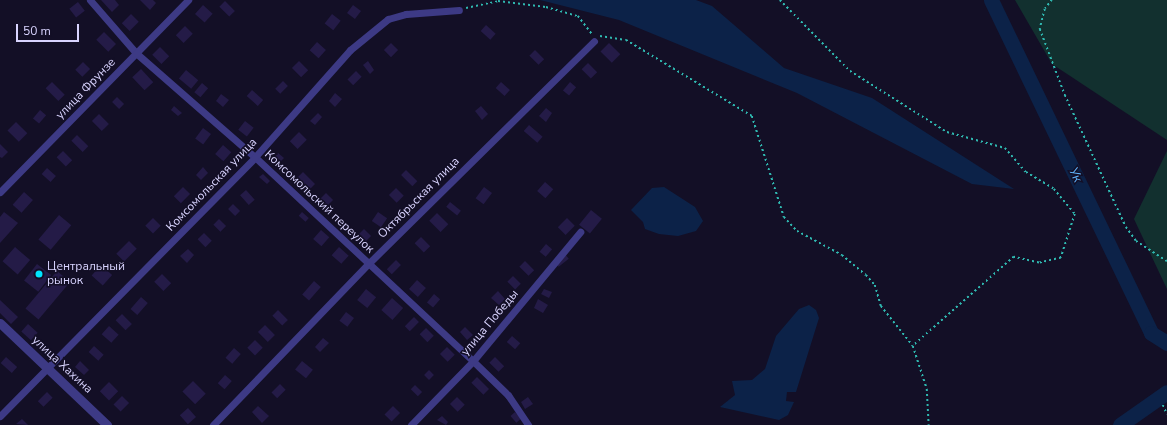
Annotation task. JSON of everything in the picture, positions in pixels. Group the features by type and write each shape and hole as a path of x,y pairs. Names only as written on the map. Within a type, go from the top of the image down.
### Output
{"street":[{"name":"Комсомольский переулок","path":"90,0 136,53 255,157 473,361 508,396 528,425"},
{"name":"улица Фрунзе","path":"0,192 188,0"},
{"name":"Комсомольская улица","path":"0,416 255,157 350,50 388,19 406,14 459,10"},
{"name":"Октябрьская улица","path":"213,425 369,263 594,41"},
{"name":"улица Победы","path":"411,425 473,361 580,232"},
{"name":"улица Хахина","path":"0,323 107,425"}],"path":[{"path":"780,0 850,71 947,132 1005,148 1026,172 1054,189 1075,214 1061,258 1039,263 1014,257 913,346"},
{"path":"1052,0 1045,9 1040,29 1065,95 1126,227 1136,241 1167,261"},
{"path":"459,10 498,1 546,7 578,16 592,28 594,41"},
{"path":"594,41 601,35 626,40 752,116 784,217 797,231 842,255 866,275 875,286 881,306 913,346 927,389 929,425"},
{"path":"1167,405 1163,405 1167,414"}],"green space":[{"path":"1015,0 1167,0 1167,140 1052,64"},
{"path":"1167,151 1167,289 1134,219"}],"water":[{"path":"540,0 696,0 712,6 784,68 872,98 1014,189 972,184 797,93 619,20"},
{"path":"664,187 695,207 703,221 696,231 678,236 659,234 645,229 643,222 631,210 652,188"},
{"path":"809,305 816,310 819,318 796,392 787,392 786,401 794,402 788,415 779,420 720,407 735,395 732,381 752,380 765,369 776,336 799,309"}],"building":[{"path":"101,0 115,0 119,5 112,12"},
{"path":"140,0 153,0 156,3 150,10"},
{"path":"225,1 235,11 229,17 219,7"},
{"path":"78,2 85,11 76,17 69,9"},
{"path":"203,5 213,14 205,23 195,14"},
{"path":"353,5 361,11 355,19 347,13"},
{"path":"131,14 139,22 130,31 122,23"},
{"path":"332,14 341,21 333,30 325,23"},
{"path":"486,25 496,34 490,40 481,31"},
{"path":"185,26 193,34 184,43 176,35"},
{"path":"104,32 116,44 108,52 96,40"},
{"path":"317,42 326,50 319,58 310,50"},
{"path":"391,43 398,50 391,57 384,50"},
{"path":"609,43 620,54 612,63 601,51"},
{"path":"160,47 169,56 161,64 152,55"},
{"path":"535,50 544,59 539,65 529,56"},
{"path":"299,61 308,70 301,77 292,68"},
{"path":"368,61 374,70 370,74 363,65"},
{"path":"83,62 90,69 82,77 75,70"},
{"path":"588,63 597,72 591,79 582,69"},
{"path":"141,69 153,82 144,90 132,77"},
{"path":"186,70 198,80 191,89 179,78"},
{"path":"356,71 362,77 353,85 348,79"},
{"path":"283,81 288,86 280,94 275,89"},
{"path":"52,82 65,95 58,101 46,88"},
{"path":"501,82 510,90 505,96 496,88"},
{"path":"570,82 576,87 569,96 563,90"},
{"path":"202,83 208,88 200,97 194,92"},
{"path":"252,90 263,100 258,106 247,96"},
{"path":"335,93 342,99 335,107 329,101"},
{"path":"221,94 229,100 223,107 216,101"},
{"path":"117,97 124,104 119,109 112,102"},
{"path":"174,106 182,113 178,116 171,110"},
{"path":"481,106 488,114 482,120 475,111"},
{"path":"546,108 552,113 546,122 539,116"},
{"path":"40,110 46,115 39,124 33,118"},
{"path":"318,113 322,117 315,125 310,121"},
{"path":"99,114 109,124 102,131 92,121"},
{"path":"245,121 254,128 247,136 238,130"},
{"path":"16,122 27,133 19,142 8,130"},
{"path":"529,125 543,137 537,143 524,131"},
{"path":"203,128 211,134 203,144 195,138"},
{"path":"299,132 307,140 298,149 290,141"},
{"path":"77,135 88,146 83,152 71,141"},
{"path":"0,144 8,152 2,158 0,157"},
{"path":"223,145 231,152 223,161 215,154"},
{"path":"63,151 72,160 66,167 57,157"},
{"path":"278,153 284,158 277,165 272,161"},
{"path":"203,167 208,173 201,180 196,175"},
{"path":"47,168 56,176 51,182 42,174"},
{"path":"406,170 417,181 412,186 401,175"},
{"path":"303,172 315,184 306,193 294,181"},
{"path":"263,174 270,181 267,184 259,177"},
{"path":"545,182 553,189 545,198 537,191"},
{"path":"183,187 190,194 181,203 174,196"},
{"path":"484,187 492,193 484,204 476,198"},
{"path":"396,188 404,196 397,203 389,195"},
{"path":"246,190 255,200 249,205 240,195"},
{"path":"24,192 33,200 22,213 13,205"},
{"path":"326,193 333,200 324,209 317,202"},
{"path":"450,202 461,211 457,215 446,207"},
{"path":"233,204 240,211 235,216 228,209"},
{"path":"591,210 602,219 590,234 579,225"},
{"path":"4,212 18,223 0,243 0,217"},
{"path":"302,212 309,218 306,222 299,216"},
{"path":"378,212 387,218 381,227 372,221"},
{"path":"437,213 448,224 441,232 429,221"},
{"path":"59,215 71,225 51,250 38,240"},
{"path":"153,218 161,226 153,234 145,226"},
{"path":"567,218 575,226 566,235 558,227"},
{"path":"219,219 226,226 220,232 213,225"},
{"path":"364,229 371,236 362,245 355,238"},
{"path":"321,230 329,237 321,246 313,239"},
{"path":"204,233 212,241 205,247 198,239"},
{"path":"421,237 430,246 424,253 415,243"},
{"path":"129,241 137,249 124,262 116,254"},
{"path":"546,244 552,249 546,257 540,252"},
{"path":"15,247 30,260 18,274 3,261"},
{"path":"339,247 349,256 341,264 332,255"},
{"path":"188,249 194,255 187,263 180,256"},
{"path":"565,254 569,259 559,267 555,262"},
{"path":"396,260 401,265 392,274 387,269"},
{"path":"525,261 534,270 529,276 519,267"},
{"path":"37,264 51,275 38,292 24,281"},
{"path":"101,265 112,275 103,285 92,275"},
{"path":"57,271 70,282 39,319 26,309"},
{"path":"162,274 171,283 163,291 154,282"},
{"path":"513,276 521,284 515,289 507,282"},
{"path":"417,280 426,288 418,297 409,289"},
{"path":"314,281 321,287 309,300 302,295"},
{"path":"366,289 376,297 367,308 357,300"},
{"path":"544,289 552,292 549,298 541,294"},
{"path":"498,291 505,299 499,305 491,298"},
{"path":"434,294 440,299 433,308 427,302"},
{"path":"141,297 148,303 137,315 131,309"},
{"path":"392,298 403,308 392,320 381,310"},
{"path":"538,299 548,305 543,313 534,308"},
{"path":"0,300 18,317 11,324 0,313"},
{"path":"278,310 288,320 282,326 272,316"},
{"path":"346,312 354,318 347,327 339,321"},
{"path":"122,314 132,324 126,330 116,320"},
{"path":"414,317 419,322 410,331 405,326"},
{"path":"28,324 38,333 31,340 21,331"},
{"path":"265,325 275,335 268,342 258,332"},
{"path":"109,326 119,335 111,343 102,334"},
{"path":"465,327 473,335 467,340 460,332"},
{"path":"426,328 434,336 427,342 420,334"},
{"path":"512,336 520,343 515,349 507,342"},
{"path":"323,338 329,343 320,352 315,347"},
{"path":"255,340 263,348 255,356 247,348"},
{"path":"94,346 104,355 98,361 89,352"},
{"path":"447,347 455,355 448,362 440,354"},
{"path":"234,348 241,354 232,364 225,358"},
{"path":"6,357 17,367 12,373 1,363"},
{"path":"495,357 504,366 499,372 489,363"},
{"path":"80,361 89,370 84,375 75,367"},
{"path":"302,361 313,370 306,378 295,370"},
{"path":"429,370 434,375 429,380 424,375"},
{"path":"225,375 232,381 225,389 218,383"},
{"path":"477,377 489,389 483,395 471,383"},
{"path":"193,381 206,394 195,404 182,392"},
{"path":"109,382 118,391 109,400 100,391"},
{"path":"280,384 286,390 277,398 272,392"},
{"path":"415,385 422,392 418,396 411,389"},
{"path":"47,392 53,398 43,407 38,401"},
{"path":"122,396 129,403 121,412 114,404"},
{"path":"457,397 465,405 458,412 450,404"},
{"path":"528,397 533,404 525,409 521,402"},
{"path":"258,406 269,416 262,423 252,412"},
{"path":"393,406 400,413 392,422 385,414"},
{"path":"188,408 196,417 188,424 180,415"},
{"path":"515,412 521,419 516,423 510,416"},
{"path":"442,416 448,422 446,425 437,420"},
{"path":"22,419 28,425 16,424"}],"waterway":[{"name":"Ук","path":"991,0 1151,333 1167,343"},
{"name":"Ук","path":"1120,425 1167,392"}],"place":[{"name":"Центральный рынок","path":"39,274"}]}
